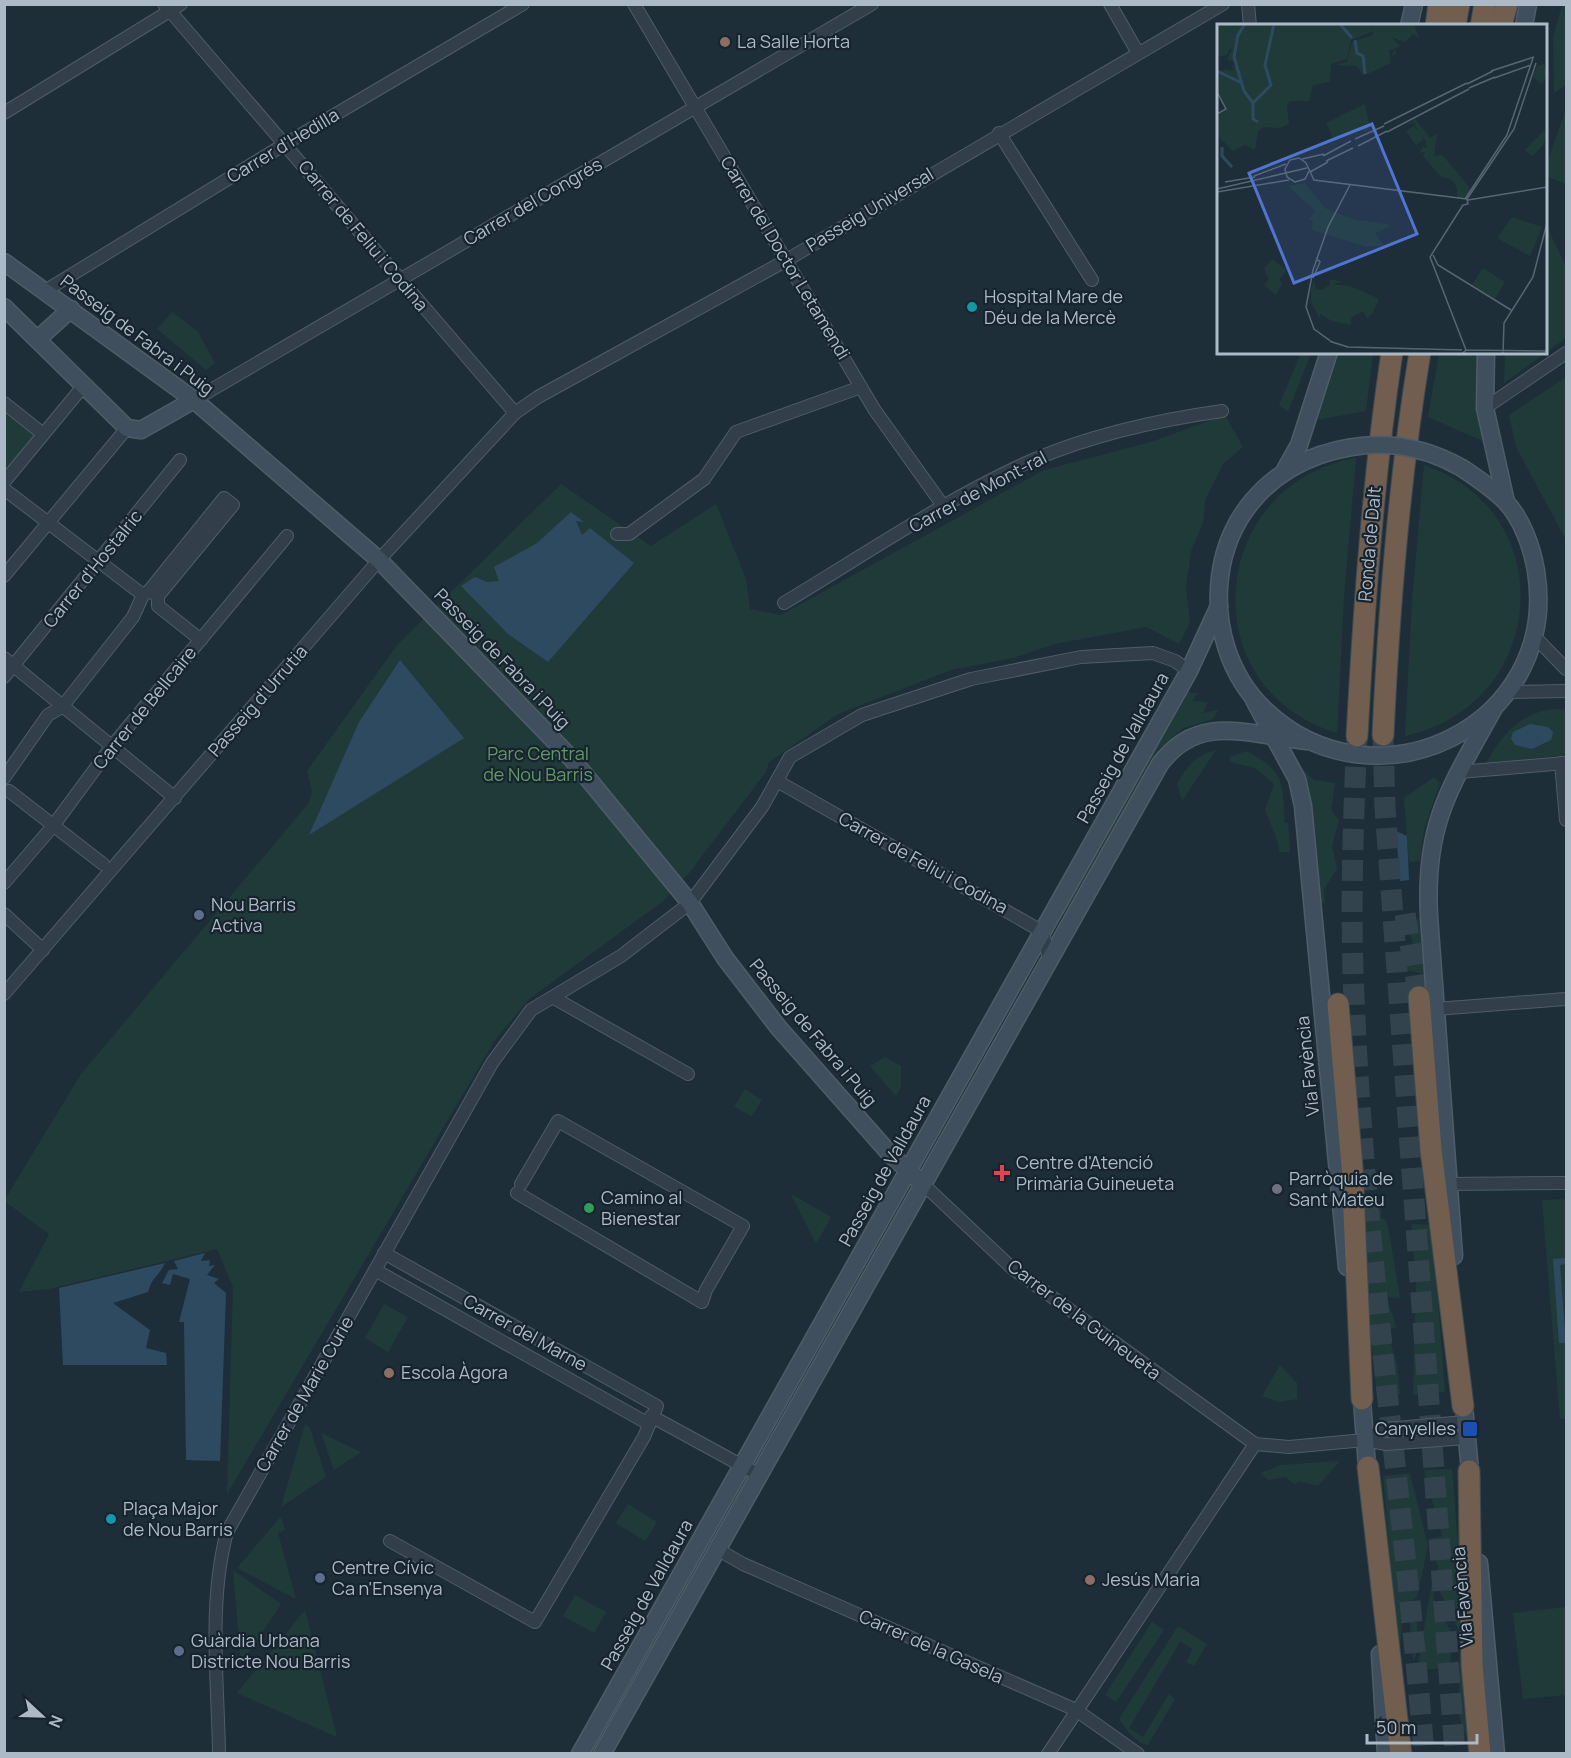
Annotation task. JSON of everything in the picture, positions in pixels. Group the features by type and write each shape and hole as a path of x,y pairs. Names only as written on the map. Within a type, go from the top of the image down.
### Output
{"highway":[{"path":"1436,24 1439,4"},
{"path":"1455,24 1459,4"},
{"path":"1481,24 1485,4"},
{"path":"1502,24 1507,4"},
{"name":"Ronda de Dalt","path":"1357,736 1365,596 1377,458 1392,354"},
{"name":"Ronda de Dalt","path":"1383,735 1389,620 1404,460 1420,354"},
{"path":"1419,997 1431,1150 1465,1422"},
{"path":"1338,1004 1352,1166 1362,1399"},
{"path":"1368,1467 1394,1674 1401,1754"},
{"path":"1469,1471 1472,1665 1480,1754"}],"street":[{"path":"4,113 167,9 181,4"},
{"name":"Carrer d'Hedilla","path":"45,291 285,144 523,4"},
{"name":"Carrer del Doctor Letamendi","path":"634,4 861,387 944,507"},
{"name":"Carrer del Congrés","path":"194,400 872,4"},
{"path":"1110,4 1138,53"},
{"name":"Passeig Universal","path":"515,413 538,397 785,261 1223,4"},
{"path":"1248,4 1250,24"},
{"path":"1409,24 1414,4"},
{"path":"1524,24 1528,4"},
{"name":"Carrer de Feliu i Codina","path":"167,9 515,413"},
{"path":"999,134 1092,280"},
{"name":"Passeig de Fabra i Puig","path":"4,262 194,400 379,560 549,733 690,903 725,958 778,1027 890,1154 922,1183"},
{"path":"4,307 39,338 127,428 141,430 194,400"},
{"path":"39,338 71,309"},
{"path":"1485,408 1566,353"},
{"path":"1285,471 1299,445 1328,354"},
{"path":"1486,354 1485,408 1506,503"},
{"path":"4,482 85,384"},
{"path":"617,534 629,534 704,479 736,432 861,387"},
{"path":"4,403 38,430"},
{"name":"Carrer de Mont-ral","path":"784,603 944,507 1032,461 1127,428 1176,417 1222,411"},
{"name":"Passeig d'Urrutia","path":"4,994 379,560 515,413"},
{"path":"4,576 127,428"},
{"path":"1219,606 1220,576 1232,535 1257,494 1285,471 1320,455 1355,445 1392,444 1424,450 1462,468 1486,484 1506,503 1524,533 1534,561 1538,598 1533,635 1524,663 1507,692 1494,708 1464,732 1410,753 1362,756 1328,750 1307,741 1285,728 1254,700"},
{"name":"Carrer d'Hostalric","path":"4,676 9,662 99,562 180,460"},
{"path":"4,489 99,562 150,594 158,606 201,640"},
{"path":"4,778 48,715 62,707 224,498 233,505 150,594"},
{"name":"Carrer de Bellcaire","path":"4,883 53,826 112,746 287,536"},
{"name":"Passeig de Valldaura","path":"580,1754 1189,671 1219,606"},
{"name":"Via Favència","path":"1219,606 1228,653 1297,779 1304,806 1368,1467 1386,1754"},
{"path":"1533,635 1566,669"},
{"name":"Carrer de Marie Curie","path":"219,1754 216,1633 220,1558 227,1532 492,1063 531,1010 621,956 690,903 748,828 790,757 862,716 971,679 1081,657 1147,652 1168,658 1189,671"},
{"path":"9,662 175,798"},
{"path":"1507,692 1566,691"},
{"name":"Via Favència","path":"1494,708 1440,811 1428,861 1428,897 1465,1422 1496,1754"},
{"name":"Passeig de Valldaura","path":"602,1754 922,1183 1166,757 1191,737 1207,731 1229,730 1307,741"},
{"path":"1459,772 1564,763 1566,820"},
{"name":"Carrer de Feliu i Codina","path":"777,781 1042,932"},
{"path":"9,791 103,864"},
{"path":"4,914 43,950"},
{"path":"1042,932 1049,960"},
{"path":"554,998 688,1074"},
{"path":"1436,1010 1566,999"},
{"path":"558,1121 743,1226 706,1290 702,1302 519,1189 558,1121"},
{"name":"Carrer de la Guineueta","path":"922,1183 1012,1268 1255,1444"},
{"path":"1448,1184 1566,1183"},
{"name":"Carrer del Marne","path":"384,1253 657,1407 649,1419"},
{"name":"Carrer del Marne","path":"375,1270 649,1419 759,1475"},
{"path":"390,1541 535,1622 644,1437 649,1419"},
{"path":"1048,1754 1255,1444 1289,1447 1365,1440 1385,1430 1465,1422"},
{"name":"Carrer de la Gasela","path":"717,1549 754,1569 1077,1710 1138,1754"}],"green space":[{"path":"1562,5 1566,5 1566,85 1554,93 1553,38"},
{"path":"1566,110 1566,184 1547,176 1547,162"},
{"path":"1547,227 1566,266 1566,338 1547,352"},
{"path":"172,312 198,332 215,363 206,370 157,329"},
{"path":"1301,354 1311,354 1288,412 1279,405"},
{"path":"1339,354 1373,354 1366,411 1316,420"},
{"path":"1439,354 1479,354 1480,419 1483,441 1428,417"},
{"path":"1505,354 1544,354 1504,383"},
{"path":"1566,377 1566,540 1516,447 1509,415"},
{"path":"4,398 42,430 7,473 4,471"},
{"name":"Parc Central de Nou Barris","path":"1225,415 1243,447 1223,464 1205,500 1203,523 1191,551 1186,587 1190,623 1179,644 1146,627 1055,644 1013,658 951,670 838,714 769,762 766,772 689,873 662,902 529,999 495,1040 227,1494 233,1287 217,1249 49,1289 19,1292 49,1234 4,1201 81,1074 308,804 312,792 307,771 397,645 561,484 651,546 716,504 746,579 750,609 781,615 1044,470 1151,442"},
{"path":"1356,458 1344,596 1337,733 1289,709 1257,675 1239,633 1236,588 1246,544 1270,505 1307,475"},
{"path":"1424,465 1469,489 1500,523 1517,563 1520,606 1511,649 1488,687 1453,717 1405,736 1412,601"},
{"path":"1187,692 1198,693 1192,701 1208,702 1203,713 1218,710 1213,719 1183,728 1159,749 1065,916 1060,914"},
{"path":"1553,709 1566,710 1566,755 1486,763 1513,727 1531,715"},
{"path":"1216,750 1182,801 1177,784 1184,772 1198,758"},
{"path":"1246,751 1269,766 1280,781 1285,823 1288,823 1290,852 1279,852 1277,840 1265,810 1274,784 1255,768 1230,762 1230,757"},
{"path":"1298,765 1314,780 1335,783 1331,810 1339,820 1332,846 1337,869 1324,889 1325,904 1319,901"},
{"path":"1434,777 1440,783 1424,829 1420,861 1409,862 1404,798"},
{"path":"1422,916 1426,974 1406,970 1413,941 1406,929"},
{"path":"885,1057 901,1066 901,1087 896,1096 870,1066"},
{"path":"745,1089 762,1100 752,1116 734,1107"},
{"path":"791,1194 831,1217 816,1244"},
{"path":"1566,1199 1566,1419 1560,1419 1542,1200"},
{"path":"1382,1202 1381,1218 1386,1221 1389,1232 1400,1298 1387,1297 1396,1327 1387,1331 1397,1365 1400,1394 1377,1397 1359,1204"},
{"path":"1411,1224 1432,1225 1445,1392 1413,1395 1416,1283"},
{"path":"384,1304 408,1317 388,1352 365,1338"},
{"path":"1280,1365 1297,1383 1297,1399 1279,1402 1262,1396"},
{"path":"305,1424 310,1428 326,1477 281,1507"},
{"path":"321,1433 361,1452 334,1470"},
{"path":"1340,1461 1318,1486 1300,1481 1294,1484 1286,1477 1268,1480 1261,1473 1281,1465"},
{"path":"1452,1469 1474,1753 1467,1753 1467,1741 1459,1715 1460,1633 1440,1592 1439,1570 1430,1539 1442,1536 1424,1470"},
{"path":"1410,1473 1428,1546 1417,1597 1403,1606 1399,1664 1383,1476"},
{"path":"628,1504 657,1522 645,1541 616,1523"},
{"path":"281,1516 285,1530 278,1533 296,1599 237,1568"},
{"path":"233,1570 281,1604 241,1664"},
{"path":"1432,1582 1434,1600 1454,1637 1449,1668 1417,1670"},
{"path":"575,1595 606,1612 594,1633 563,1616"},
{"path":"1418,1603 1416,1656 1413,1661 1409,1614"},
{"path":"1566,1607 1566,1695 1523,1699 1513,1613"},
{"path":"305,1610 337,1737 237,1693"},
{"path":"1152,1622 1164,1630 1116,1702 1105,1695"},
{"path":"1178,1626 1207,1644 1194,1666 1186,1662 1193,1649 1180,1642 1129,1728 1143,1737 1169,1694 1175,1699 1148,1745 1143,1744 1131,1735 1119,1719"}],"water":[{"path":"571,512 584,522 576,521 582,535 590,528 634,563 548,662 508,634 461,586 475,577 487,582 499,581 494,567 537,543"},
{"path":"400,660 464,738 309,835 359,722"},
{"path":"1530,724 1548,727 1553,732 1551,740 1532,749 1515,745 1511,739 1513,732"},
{"path":"1396,831 1407,836 1409,880 1400,881"},
{"path":"205,1253 201,1261 210,1260 209,1266 215,1265 207,1275 219,1279 214,1283 226,1293 220,1461 186,1460 184,1322 179,1322 190,1279 173,1274 170,1285 162,1283 169,1270 178,1269 174,1261"},
{"path":"1566,1258 1566,1264 1560,1265 1566,1343 1559,1343 1553,1259"},
{"path":"165,1263 148,1292 113,1303 150,1330 146,1348 166,1353 167,1365 63,1365 59,1288"}],"tunnel":[{"path":"1383,735 1385,808 1455,1754"},
{"path":"1357,736 1352,932 1359,1092 1375,1281 1416,1659 1424,1754"},
{"path":"1405,914 1419,997"}],"place":[{"name":"La Salle Horta","path":"725,42"},
{"name":"Hospital Mare de Déu de la Mercè","path":"972,307"},
{"name":"Nou Barris Activa","path":"199,915"},
{"name":"Centre d'Atenció Primària Guineueta","path":"1002,1173"},
{"name":"Parròquia de Sant Mateu","path":"1277,1189"},
{"name":"Camino al Bienestar","path":"589,1208"},
{"name":"Escola Àgora","path":"389,1373"},
{"name":"Canyelles","path":"1470,1429"},
{"name":"Plaça Major de Nou Barris","path":"111,1519"},
{"name":"Centre Cívic Ca n'Ensenya","path":"320,1578"},
{"name":"Jesús Maria","path":"1090,1580"},
{"name":"Guàrdia Urbana Districte Nou Barris","path":"179,1651"}]}
